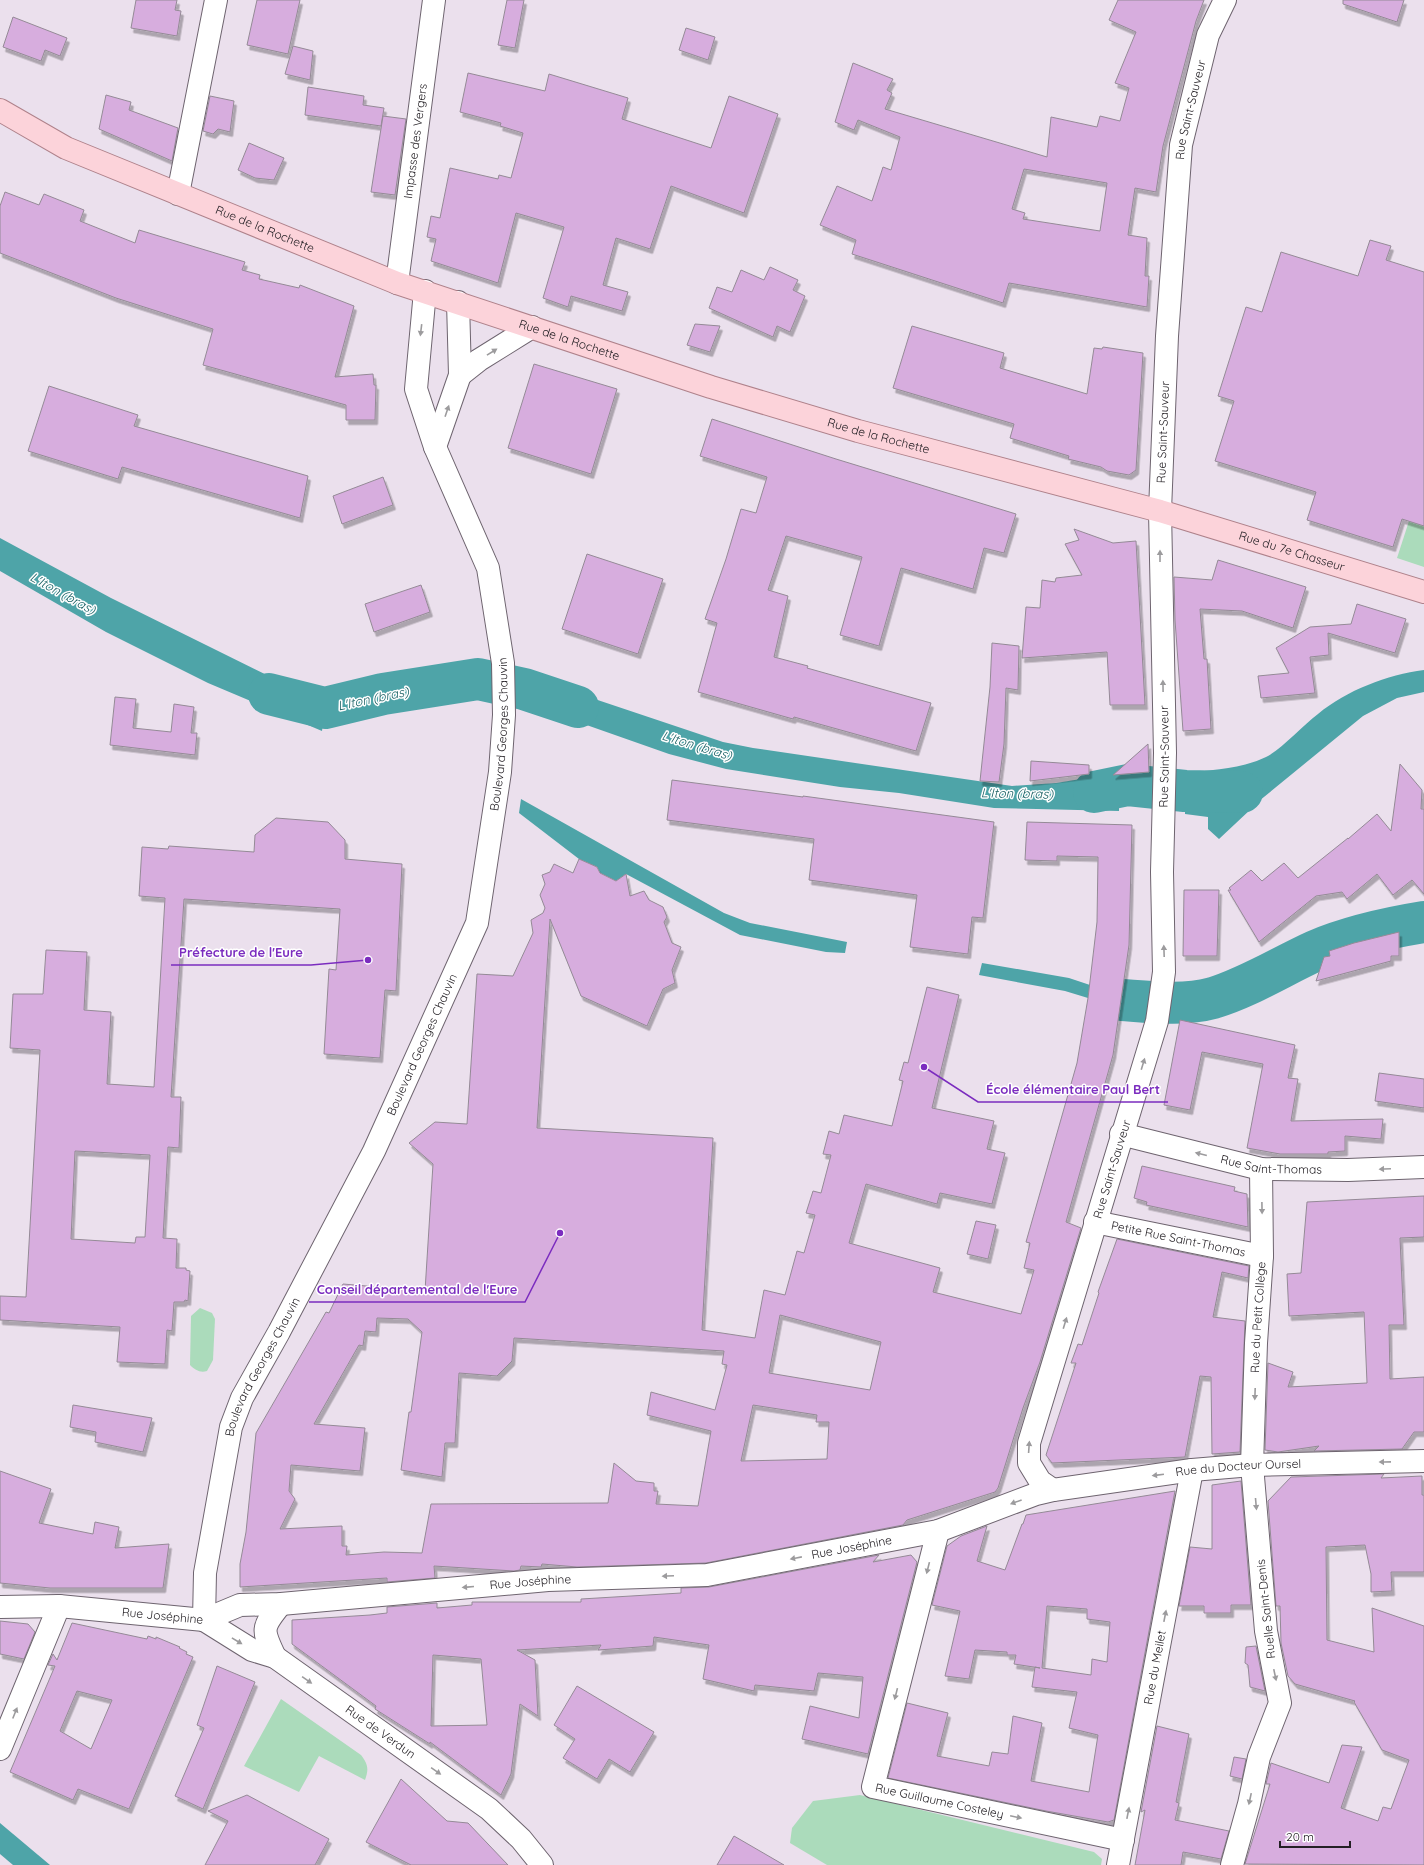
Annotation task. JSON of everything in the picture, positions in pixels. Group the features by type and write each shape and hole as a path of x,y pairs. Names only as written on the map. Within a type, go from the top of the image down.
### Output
{"main road":[{"name":"Rue de la Rochette","path":"0,110 66,148 397,283 711,387 858,431 1160,511"},
{"name":"Rue du 7e Chasseur","path":"1160,511 1424,592"}],"street":[{"path":"178,194 216,0"},
{"name":"Impasse des Vergers","path":"397,283 434,0"},
{"name":"Rue Saint-Sauveur","path":"1053,1490 1040,1481 1029,1463 1029,1443 1159,1012 1162,990 1164,972 1162,872 1165,753 1160,511 1167,336 1180,145 1208,35 1225,0"},
{"name":"Boulevard Georges Chauvin","path":"204,1620 205,1573 231,1427 242,1398 279,1332 374,1151 477,923 500,772 504,715 503,663 488,568 435,447 416,389 425,292"},
{"path":"435,447 460,375 458,302"},
{"path":"460,375 479,360 532,327"},
{"name":"Rue Saint-Thomas","path":"1121,1134 1261,1169 1348,1170 1424,1167"},
{"name":"Rue du Petit Collège","path":"1252,1465 1256,1343 1262,1256 1261,1169"},
{"name":"Petite Rue Saint-Thomas","path":"1095,1222 1262,1256"},
{"name":"Rue du Docteur Oursel","path":"1053,1490 1192,1470 1252,1465 1424,1461"},
{"name":"Ruelle Saint-Denis","path":"1232,1865 1249,1804 1259,1756 1280,1703 1266,1631 1252,1465"},
{"name":"Rue du Meilet","path":"1118,1865 1192,1470"},
{"name":"Rue Joséphine","path":"0,1607 59,1606 204,1620 240,1605 281,1604 548,1580 707,1575 938,1531 1036,1494 1053,1490"},
{"name":"Rue Guillaume Costeley","path":"938,1531 873,1787 1123,1840"},
{"path":"275,1657 265,1636 266,1622 281,1604"},
{"path":"0,1749 59,1606"},
{"name":"Rue de Verdun","path":"204,1620 252,1650 275,1657 489,1809 521,1839 542,1865"}],"green space":[{"path":"1409,521 1424,526 1424,567 1397,558"},
{"path":"200,1308 212,1313 215,1319 213,1360 207,1371 204,1372 198,1371 190,1365 191,1316"},
{"path":"281,1699 361,1755 367,1767 365,1780 319,1756 299,1792 244,1766"},
{"path":"860,1795 1094,1852 1102,1859 1101,1865 827,1865 790,1843 792,1828 813,1801"}],"water":[{"path":"0,538 111,598 281,682 303,689 327,691 322,731 208,683 106,632 0,571"},
{"path":"478,662 479,697 439,694 381,705 385,679 458,669"},
{"path":"1424,670 1424,692 1397,698 1363,716 1259,801 1257,800 1250,807 1251,809 1219,839 1208,829 1208,817 1185,814 1185,773 1237,767 1266,757 1279,749 1329,705 1368,685 1410,672"},
{"path":"523,675 723,742 753,748 1012,786 1056,783 1087,778 1149,772 1150,795 1119,796 1119,811 994,808 899,793 840,787 726,769 669,754 524,703"},
{"path":"521,799 724,913 750,923 847,942 845,953 826,952 740,935 626,874 616,881 600,873 597,867 579,859 519,813"},
{"path":"1424,914 1424,928 1364,939 1340,946 1329,951 1330,956 1295,967 1290,956 1327,939 1375,922"},
{"path":"1281,961 1286,971 1253,988 1195,1013 1184,1011 1184,988 1209,987 1234,982"},
{"path":"982,963 1069,978 1090,985 1088,998 1065,991 979,975"},
{"path":"1123,992 1140,993 1138,1012 1120,1009"},
{"path":"0,1823 50,1865 13,1865 0,1854"}],"building":[{"path":"136,0 177,0 175,10 181,11 177,36 131,28"},
{"path":"257,0 300,0 288,54 247,45"},
{"path":"507,0 524,0 515,48 498,45"},
{"path":"1118,0 1204,0 1196,21 1163,146 1156,192 1135,188 1128,235 1147,238 1145,276 1149,276 1147,307 1009,283 1003,303 852,254 856,240 820,225 837,186 872,201 883,167 891,170 900,137 858,120 854,130 835,122 853,63 893,79 887,90 892,93 885,109 1047,157 1051,117 1097,127 1100,116 1120,121 1129,88 1115,83 1136,32 1109,20","holes":["1024,169 1107,183 1100,231 1023,219 1025,213 1012,209"]},
{"path":"1343,0 1404,0 1397,22 1343,4"},
{"path":"13,17 67,38 60,56 45,50 41,61 3,47"},
{"path":"686,28 715,37 708,60 679,50"},
{"path":"293,46 313,51 310,80 285,74"},
{"path":"468,73 545,91 549,74 628,98 622,119 711,148 729,96 778,114 744,213 671,186 650,249 616,238 603,285 628,292 622,311 571,296 568,307 543,298 564,227 516,213 498,283 431,261 436,239 427,237 431,216 440,218 450,168 498,179 499,175 511,178 523,133 500,126 501,123 460,112"},
{"path":"308,87 364,96 363,105 384,108 381,126 305,115"},
{"path":"106,95 131,102 129,110 178,128 172,161 99,129"},
{"path":"210,96 234,101 230,132 218,129 213,134 203,131"},
{"path":"383,116 406,119 395,195 371,192"},
{"path":"249,143 284,158 274,180 255,178 238,170"},
{"path":"5,192 39,205 44,194 84,210 80,221 135,243 139,230 245,262 242,270 260,275 259,279 299,288 300,285 354,306 335,377 373,374 374,385 376,385 375,420 346,420 346,405 203,365 213,329 116,298 0,253 0,206"},
{"path":"1370,240 1391,246 1386,260 1424,272 1424,526 1402,519 1393,547 1307,520 1316,492 1215,461 1234,401 1218,396 1246,307 1262,312 1281,252 1358,276"},
{"path":"770,267 798,280 793,290 805,296 790,332 777,326 773,337 709,308 717,287 732,292 741,270 764,280"},
{"path":"695,324 720,326 710,352 687,345"},
{"path":"912,326 1004,353 1000,368 1087,394 1094,348 1102,349 1103,347 1143,353 1136,470 1129,475 1107,471 1101,467 1068,459 1069,456 1010,438 1014,424 893,388"},
{"path":"534,364 617,389 591,474 508,448"},
{"path":"49,386 138,415 134,426 308,476 300,518 122,467 118,479 28,451"},
{"path":"712,419 1016,514 1004,553 984,548 973,589 901,568 879,646 840,635 862,557 786,536 768,590 788,596 774,657 808,666 807,668 931,703 916,751 794,717 793,719 698,692 717,623 705,619 726,559 741,509 756,513 767,477 700,456"},
{"path":"383,477 393,505 342,524 333,496"},
{"path":"1074,529 1113,543 1136,541 1145,705 1110,705 1107,652 1022,658 1026,607 1040,608 1042,580 1055,582 1056,578 1082,575 1065,544 1079,540"},
{"path":"587,554 663,579 638,654 562,629"},
{"path":"1218,560 1306,587 1293,628 1242,611 1200,609 1204,659 1207,659 1211,729 1183,731 1175,620 1174,577 1212,580"},
{"path":"421,585 430,612 374,632 365,604"},
{"path":"1357,604 1406,619 1395,653 1328,633 1329,655 1310,657 1315,693 1261,698 1258,676 1289,673 1276,648 1310,627 1351,624"},
{"path":"992,643 1019,646 1018,690 1006,688 1004,744 999,782 980,781 990,687"},
{"path":"115,697 136,699 133,728 171,732 174,704 194,707 191,733 197,733 195,755 110,745"},
{"path":"1148,744 1149,772 1113,775"},
{"path":"1031,761 1089,765 1089,774 1030,781"},
{"path":"1400,764 1422,790 1421,809 1424,809 1424,894 1412,880 1393,895 1377,874 1347,899 1342,892 1316,896 1259,942 1228,890 1231,890 1229,888 1251,870 1262,881 1284,863 1298,878 1377,814 1391,831"},
{"path":"672,780 994,822 983,918 972,917 968,954 910,947 917,895 809,880 814,839 667,820"},
{"path":"276,818 328,822 345,840 345,859 402,864 396,991 385,990 380,1058 324,1054 329,969 336,970 340,909 184,899 171,1097 181,1097 179,1148 168,1147 163,1238 177,1239 176,1268 186,1268 186,1270 190,1271 188,1301 185,1300 184,1302 174,1302 172,1331 167,1330 165,1364 117,1362 120,1327 0,1320 0,1296 26,1297 40,1050 10,1048 13,994 43,994 46,950 87,952 84,1010 111,1012 107,1084 154,1087 165,898 139,896 142,847 168,849 169,846 254,852 255,835","holes":["75,1151 150,1155 145,1237 136,1237 135,1243 71,1239"]},
{"path":"1027,822 1132,825 1129,945 1113,1055 1066,1222 1081,1228 1040,1362 1023,1408 998,1488 995,1492 907,1520 903,1525 706,1563 577,1567 542,1564 541,1567 521,1566 520,1570 514,1571 434,1566 435,1578 387,1582 387,1578 240,1587 240,1564 246,1532 256,1433 326,1312 329,1313 343,1284 425,1291 433,1164 409,1143 435,1122 467,1124 477,974 513,976 533,933 531,920 543,913 545,908 540,895 545,884 542,875 550,872 554,864 573,873 579,859 597,867 600,873 616,881 626,874 630,896 644,891 649,900 663,907 667,917 664,922 672,943 681,947 672,970 675,983 663,989 647,1026 581,996 550,919 537,1128 713,1138 702,1330 755,1338 764,1290 785,1295 797,1251 804,1253 815,1215 806,1213 813,1191 821,1193 831,1155 823,1154 829,1131 839,1134 844,1115 892,1126 903,1081 899,1080 904,1062 908,1063 927,987 959,995 932,1108 994,1121 987,1149 1005,1153 992,1204 940,1193 937,1204 866,1184 849,1243 940,1268 933,1292 1021,1314 1034,1270 1024,1268 1030,1243 1026,1242 1077,1063 1088,998 1097,922 1098,857 1057,856 1057,861 1025,860","holes":["780,1315 881,1342 870,1390 769,1373","377,1318 408,1319 422,1332 401,1470 442,1477 445,1443 455,1443 459,1373 497,1376 512,1361 514,1338 724,1351 722,1364 727,1365 715,1410 651,1392 647,1415 711,1431 698,1506 656,1504 658,1491 654,1491 654,1483 636,1481 614,1463 608,1503 431,1504 422,1553 384,1552 346,1555 347,1546 342,1546 342,1526 280,1529 295,1499 289,1491 291,1465 360,1471 365,1428 314,1424 359,1345 363,1346 365,1331 376,1332","753,1405 817,1415 816,1422 829,1422 827,1459 741,1461"]},
{"path":"1184,890 1219,890 1217,956 1183,956"},
{"path":"1399,932 1399,956 1391,956 1391,961 1316,981 1324,957 1330,956 1329,951"},
{"path":"1180,1020 1295,1045 1288,1078 1298,1079 1291,1121 1383,1119 1381,1139 1345,1136 1345,1151 1328,1152 1328,1154 1280,1154 1247,1148 1263,1064 1202,1052 1190,1110 1164,1105"},
{"path":"1379,1073 1424,1079 1424,1108 1375,1101"},
{"path":"1142,1166 1235,1187 1234,1191 1247,1194 1248,1227 1146,1205 1147,1202 1134,1198"},
{"path":"1424,1196 1424,1237 1400,1238 1404,1325 1389,1325 1390,1379 1424,1377 1424,1432 1414,1432 1402,1449 1314,1451 1319,1446 1278,1452 1265,1450 1268,1363 1293,1372 1288,1387 1367,1383 1364,1312 1289,1316 1287,1274 1301,1273 1307,1202"},
{"path":"976,1221 996,1225 988,1259 967,1254"},
{"path":"1117,1239 1249,1266 1248,1278 1222,1272 1213,1317 1245,1321 1240,1452 1212,1454 1211,1377 1200,1376 1185,1457 1052,1463 1046,1455 1076,1363 1071,1363 1078,1344 1082,1345 1099,1293 1098,1292"},
{"path":"73,1405 152,1418 143,1452 95,1442 96,1432 70,1427"},
{"path":"0,1471 51,1489 39,1523 93,1534 95,1522 119,1527 115,1548 169,1544 163,1588 50,1588 0,1583"},
{"path":"1384,1474 1381,1478 1422,1476 1422,1495 1424,1495 1424,1572 1391,1572 1392,1591 1371,1592 1371,1574 1365,1545 1326,1547 1327,1640 1374,1652 1372,1608 1424,1626 1424,1865 1245,1864 1270,1784 1266,1784 1271,1763 1329,1783 1342,1745 1362,1747 1341,1808 1378,1821 1383,1807 1391,1809 1409,1760 1382,1750 1354,1702 1355,1701 1295,1684 1288,1676 1281,1643 1280,1606 1276,1606 1268,1501 1291,1477"},
{"path":"1241,1481 1251,1605 1231,1605 1231,1613 1204,1613 1204,1606 1179,1606 1190,1547 1212,1549 1212,1485"},
{"path":"1175,1491 1114,1820 1108,1822 1046,1811 888,1778 907,1703 948,1713 937,1756 989,1766 992,1752 1008,1754 1013,1716 1042,1723 1031,1781 1089,1792 1098,1735 1069,1728 1077,1692 1032,1687 1035,1667 1014,1664 1016,1655 1007,1655 1007,1652 975,1650 969,1679 945,1676 960,1611 932,1605 947,1546 961,1536 987,1526 977,1561 1005,1570 1026,1515","holes":["1047,1606 1087,1609 1087,1619 1110,1622 1107,1662 1092,1659 1091,1675 1042,1668"]},
{"path":"879,1555 873,1562 911,1555 917,1562 868,1754 802,1739 810,1706 859,1718 863,1677 818,1673 814,1691 755,1685 754,1691 703,1679 709,1645 654,1637 653,1646 598,1650 601,1645 517,1650 535,1660 538,1716 520,1704 511,1774 501,1795 430,1742 430,1744 375,1709 376,1706 292,1644 292,1620 387,1613 387,1607 437,1603 437,1608 472,1605 472,1602 581,1602 581,1599 681,1593 681,1588 709,1587","holes":["433,1655 481,1659 487,1725 431,1726"]},
{"path":"0,1621 28,1624 35,1632 24,1659 0,1654"},
{"path":"72,1623 147,1639 148,1636 156,1639 156,1637 180,1647 179,1648 187,1652 186,1654 193,1657 129,1809 78,1789 73,1800 10,1772 55,1666 48,1665 53,1654 57,1660","holes":["77,1691 112,1700 91,1749 60,1731"]},
{"path":"1256,1646 1265,1691 1250,1687 1248,1665 1245,1663 1246,1647"},
{"path":"217,1666 255,1682 203,1809 175,1796 204,1728 197,1725"},
{"path":"577,1686 654,1732 630,1772 609,1759 597,1779 563,1758 575,1739 554,1725"},
{"path":"1157,1726 1189,1734 1176,1802 1179,1803 1175,1820 1229,1831 1221,1859 1183,1852 1181,1865 1135,1865 1145,1810 1141,1812"},
{"path":"1234,1757 1246,1759 1242,1779 1230,1776"},
{"path":"401,1779 447,1821 468,1823 508,1865 411,1865 366,1842"},
{"path":"247,1795 329,1839 315,1865 205,1865 228,1821 208,1811"},
{"path":"734,1836 784,1865 717,1865"}],"waterway":[{"name":"L'Iton (bras)","path":"269,694 325,708 383,694 478,679 524,689 578,707"},
{"name":"L'Iton (bras)","path":"1094,792 1128,785 1185,791 1242,792"},
{"path":"1122,1000 1179,1003 1213,998 1239,988 1328,946 1369,933 1424,922"}],"place":[{"name":"Préfecture de l'Eure","path":"368,960"},
{"name":"École élémentaire Paul Bert","path":"924,1067"},
{"name":"Conseil départemental de l'Eure","path":"560,1233"}]}
